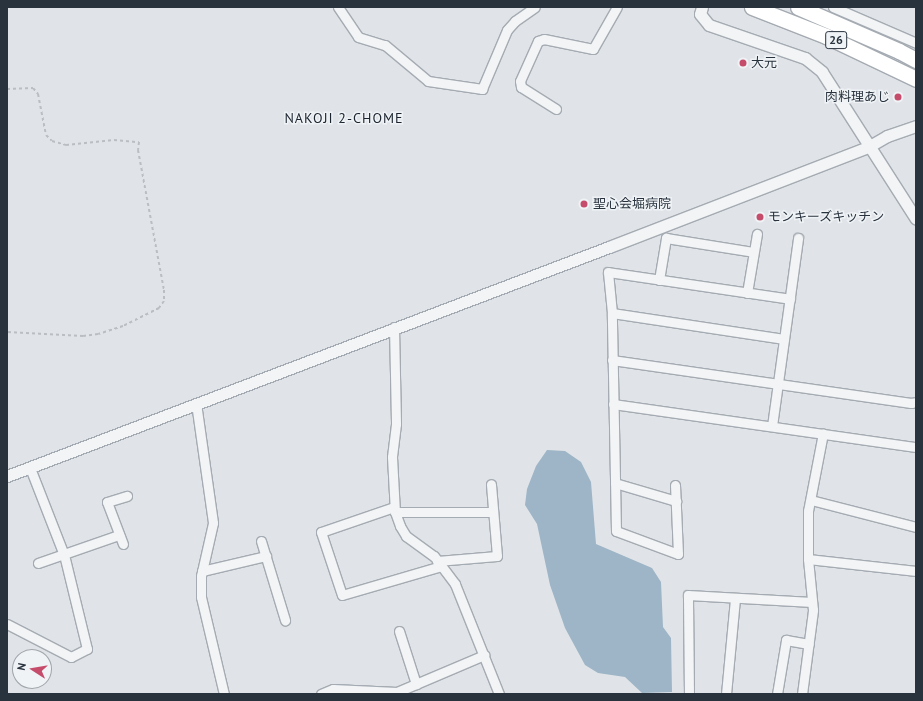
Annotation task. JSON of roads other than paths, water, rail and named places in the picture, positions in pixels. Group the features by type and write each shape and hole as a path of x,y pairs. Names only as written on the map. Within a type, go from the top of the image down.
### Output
{"highway":[{"name":"26","path":"752,7 826,36 916,79"},
{"name":"26","path":"798,7 899,50 916,60"}],"street":[{"path":"338,7 358,37 385,45 428,81 482,89 507,30 515,21 535,7"},
{"path":"556,109 521,87 520,81 538,41 544,39 593,49 617,7"},
{"path":"702,7 700,14 709,25 805,58 822,72 828,86 849,112 868,147 916,219"},
{"path":"833,7 916,44"},
{"path":"7,476 868,147 886,136 916,126"},
{"path":"747,293 757,234"},
{"path":"659,280 666,238 753,252"},
{"path":"772,426 798,238"},
{"path":"675,485 678,554 616,531 612,314 608,272 790,299"},
{"path":"612,314 784,339"},
{"path":"394,327 396,424 392,457 394,510 400,526 406,536 424,547 455,584 499,694"},
{"path":"612,360 777,382 911,403 916,402"},
{"path":"196,403 214,523 202,571 202,597 224,694"},
{"path":"613,404 916,447"},
{"path":"802,694 809,644 812,602 808,559 810,500 823,433"},
{"path":"7,624 71,657 87,649 64,555 30,468"},
{"path":"615,483 676,501"},
{"path":"491,484 497,556 439,564 342,595 321,532 394,510 493,512"},
{"path":"123,544 107,502 127,496"},
{"path":"810,500 916,526"},
{"path":"38,563 119,535"},
{"path":"261,541 285,620"},
{"path":"202,571 266,556"},
{"path":"808,559 916,571"},
{"path":"689,694 688,595 812,602"},
{"path":"726,694 735,598"},
{"path":"399,632 416,684"},
{"path":"777,694 786,640 809,644"},
{"path":"321,694 333,689 391,693 484,655"}],"water":[{"path":"547,450 565,451 581,462 591,482 596,544 652,568 661,582 663,627 671,638 672,692 642,693 625,677 598,673 585,665 565,628 550,585 537,524 525,505 527,489 536,466"}],"place":[{"name":"大元","path":"743,63"},
{"name":"肉料理あじ","path":"898,97"},
{"name":"聖心会堀病院","path":"584,204"},
{"name":"モンキーズキッチン","path":"760,217"}],"district":[{"name":"NAKOJI 2-CHOME","path":"344,118"}]}
